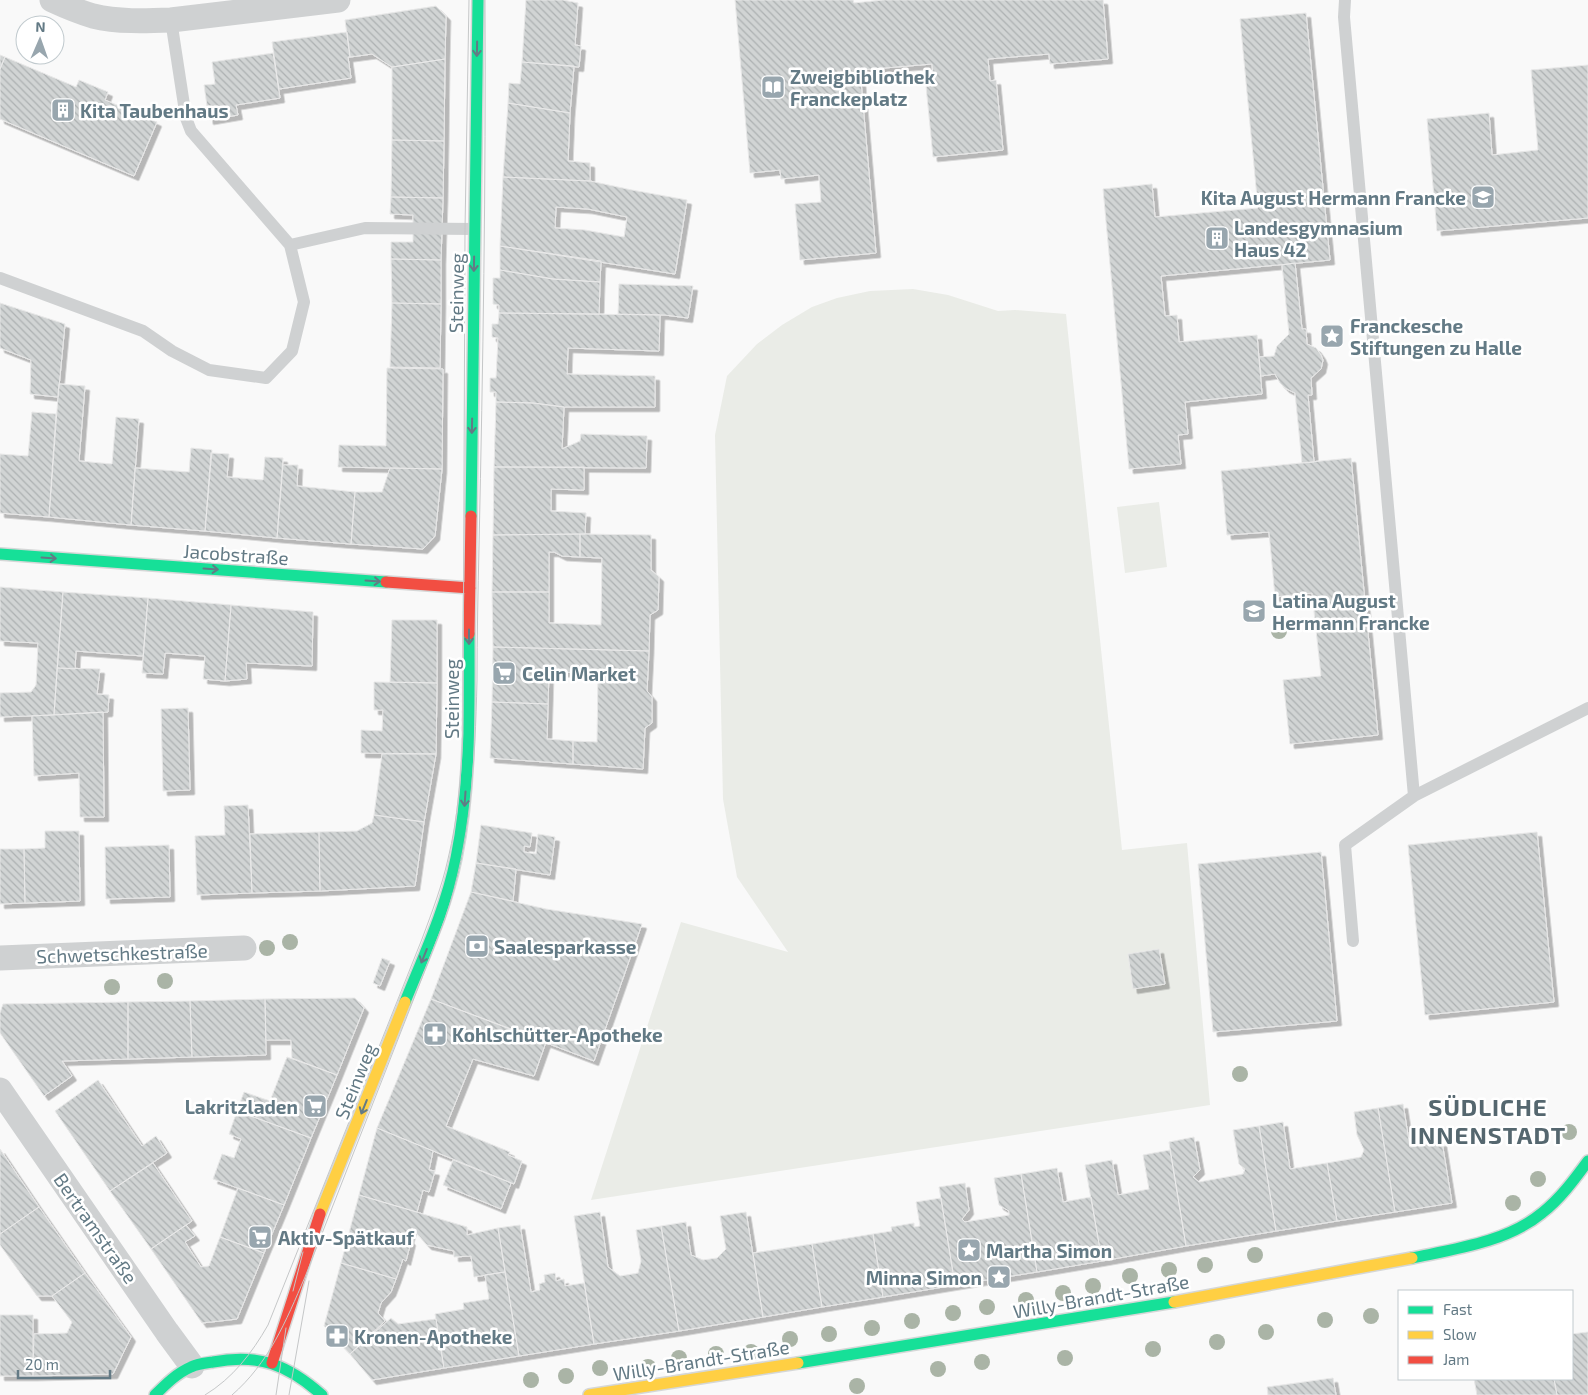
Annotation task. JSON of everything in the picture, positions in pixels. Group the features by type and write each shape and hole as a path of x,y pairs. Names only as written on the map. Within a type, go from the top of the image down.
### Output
{"street":[{"path":"52,0 92,16 117,20 171,20 338,0"},
{"name":"Steinweg","path":"272,1363 322,1208 442,911 456,860 464,812 469,752 478,0"},
{"name":"Jacobstraße","path":"0,554 470,588"},
{"name":"Schwetschkestraße","path":"0,958 244,948"},
{"name":"Bertramstraße","path":"0,1090 192,1366"},
{"name":"Willy-Brandt-Straße","path":"589,1395 978,1335 1317,1276 1475,1244 1525,1225 1546,1210 1567,1190 1588,1161"},
{"path":"155,1395 169,1381 192,1366 233,1358 246,1358 272,1363 293,1372 322,1395"}],"lane":[{"path":"1344,0 1414,796"},
{"path":"0,278 143,331 172,351 209,370 266,378 292,352 304,302 290,245 191,131 186,118 171,20"},
{"path":"290,245 365,228 474,229"},
{"path":"1353,941 1345,845 1414,796 1588,708"}],"shaded area":[{"path":"913,289 948,295 998,311 1015,310 1066,314 1122,850 1187,843 1210,1105 591,1200 681,922 788,952 737,877 723,799 715,435 727,376 757,344 782,325 812,307 837,298 870,291"},
{"path":"1159,502 1167,567 1125,573 1117,507"}],"building":[{"path":"526,0 563,0 578,3 575,45 581,46 579,67 522,62"},
{"path":"735,0 853,0 854,3 883,0 1103,0 1108,59 1050,64 1049,54 988,59 990,81 996,80 1003,150 933,157 926,86 934,85 932,64 860,70 876,253 800,260 795,204 821,202 819,175 781,179 780,170 750,173"},
{"path":"436,6 446,16 445,59 392,67 372,54 350,57 345,20"},
{"name":"Landesgymnasium Haus 42","path":"1306,13 1330,260 1161,276 1165,316 1177,315 1179,342 1257,335 1262,394 1185,402 1188,434 1178,435 1181,464 1129,469 1103,189 1152,184 1155,217 1258,208 1240,19"},
{"path":"347,32 351,78 279,89 272,42"},
{"path":"273,53 280,98 236,105 238,115 209,120 204,85 215,84 212,62"},
{"path":"0,55 5,57 0,69"},
{"name":"Kita Taubenhaus","path":"5,57 15,61 15,65 24,65 76,87 79,80 108,92 105,100 157,122 134,176 0,119 0,69"},
{"path":"445,59 444,141 392,140 392,67"},
{"path":"522,62 574,66 570,113 508,103 509,83 520,84"},
{"path":"1588,65 1588,218 1437,231 1427,119 1489,113 1492,155 1538,150 1531,70"},
{"path":"508,103 570,113 568,161 590,163 590,181 503,177"},
{"path":"392,140 444,141 443,198 391,197"},
{"path":"503,177 590,181 687,200 675,274 500,246","holes":["556,207 588,209 627,217 624,237 585,230 555,228"]},
{"path":"391,197 443,198 441,260 391,259 391,242 413,242 413,215 390,214"},
{"path":"500,246 601,261 600,282 553,279 500,270"},
{"path":"391,259 441,260 441,304 392,303"},
{"path":"1295,263 1302,329 1306,329 1307,344 1316,348 1323,360 1321,369 1311,378 1312,395 1308,395 1314,462 1302,463 1295,393 1285,388 1275,374 1261,376 1259,357 1274,356 1277,346 1289,334 1282,265"},
{"path":"500,270 553,279 600,282 599,314 499,313 499,305 493,304 493,278 500,278"},
{"path":"619,284 693,286 688,318 665,315 618,314"},
{"path":"0,303 65,324 58,397 30,394 31,360 0,348"},
{"path":"392,303 441,304 440,368 390,367"},
{"path":"499,313 660,315 659,351 568,348 567,374 655,376 655,407 564,407 533,403 496,402 496,392 490,392 490,378 496,378 498,338 492,337 492,324 498,324"},
{"path":"387,368 443,369 442,469 338,467 339,445 386,446"},
{"path":"59,384 85,386 79,461 112,464 116,417 139,419 131,525 49,517"},
{"path":"496,402 533,403 564,407 562,449 580,441 581,434 647,436 646,468 494,467"},
{"path":"32,412 56,414 49,517 0,513 0,454 28,456"},
{"path":"191,448 212,450 205,531 131,525 135,468 189,472"},
{"path":"211,453 229,454 227,477 263,480 265,457 283,458 277,538 205,531"},
{"path":"1351,458 1378,735 1290,744 1283,680 1321,676 1312,593 1275,597 1269,532 1227,535 1221,471"},
{"path":"283,465 298,465 297,486 355,492 351,544 277,538"},
{"path":"494,467 584,467 584,490 551,489 551,511 586,513 585,534 493,535"},
{"path":"390,468 442,469 435,536 423,549 351,544 355,492 382,492"},
{"path":"580,534 580,557 562,556 549,552 549,592 492,592 493,535"},
{"path":"580,534 651,535 651,570 659,577 658,610 650,615 649,651 493,647 492,592 549,592 549,623 601,625 602,558 580,557"},
{"path":"0,587 63,592 54,715 0,717 0,693 31,692 36,685 38,643 0,641"},
{"path":"63,592 148,598 143,656 76,651 75,669 57,668"},
{"path":"148,598 231,605 225,681 203,679 205,656 165,653 163,674 142,673"},
{"path":"231,605 313,612 312,666 246,663 247,679 225,681"},
{"path":"392,620 437,620 437,683 390,682"},
{"path":"493,647 649,651 647,691 652,697 652,723 645,728 643,769 573,764 573,741 597,742 598,673 549,672 548,704 492,702"},
{"path":"57,668 100,669 97,694 109,695 108,712 54,715"},
{"path":"374,682 437,683 436,754 361,753 361,730 382,731 383,710 374,710"},
{"path":"492,702 548,704 547,739 573,741 573,764 490,758"},
{"path":"188,708 190,790 163,791 161,709"},
{"path":"103,712 104,817 80,817 79,773 34,776 32,716"},
{"path":"382,754 436,754 424,822 374,815"},
{"path":"248,805 252,893 197,895 195,836 225,835 224,806"},
{"path":"374,815 424,822 415,886 320,891 319,832 357,831 372,823"},
{"path":"481,825 532,833 530,847 524,846 524,852 536,854 538,834 555,837 550,875 476,863"},
{"path":"45,831 79,831 80,901 25,903 24,849 45,848"},
{"path":"319,832 320,891 252,893 250,834"},
{"path":"1537,832 1554,1002 1425,1015 1408,845"},
{"path":"169,845 170,897 106,899 105,847"},
{"path":"0,849 24,849 25,903 0,904"},
{"path":"1321,852 1337,1021 1213,1032 1198,864"},
{"path":"476,863 516,869 513,901 471,892"},
{"path":"471,892 546,909 642,924 594,1061 431,999"},
{"path":"1159,949 1165,984 1133,989 1128,954"},
{"path":"382,958 390,961 380,986 373,983"},
{"path":"355,998 364,1008 337,1075 292,1058 291,1040 266,1040 265,999"},
{"path":"265,999 266,1055 192,1057 190,1001"},
{"path":"431,999 546,1042 534,1076 473,1059 446,1126 510,1152 508,1155 522,1161 514,1184 377,1128"},
{"path":"190,1001 192,1057 128,1059 128,1002"},
{"path":"128,1002 128,1059 62,1061 72,1076 44,1096 0,1033 0,1013 3,1004"},
{"path":"287,1057 337,1075 311,1138 237,1111 244,1092 270,1101"},
{"path":"98,1080 142,1146 156,1136 167,1153 110,1191 55,1111"},
{"path":"1403,1104 1410,1147 1442,1142 1452,1203 1395,1212 1378,1108"},
{"path":"1378,1108 1395,1212 1337,1221 1327,1163 1361,1157 1364,1150 1357,1135 1354,1112"},
{"path":"237,1111 311,1138 284,1205 213,1179 222,1154 234,1158 241,1139 229,1134"},
{"path":"1283,1122 1290,1169 1327,1163 1337,1221 1276,1231 1259,1126"},
{"path":"1259,1126 1276,1231 1186,1246 1169,1142 1194,1137 1200,1170 1193,1177 1199,1182 1243,1174 1245,1169 1239,1164 1233,1130"},
{"path":"377,1128 433,1151 429,1170 435,1171 429,1192 423,1190 417,1212 359,1195"},
{"path":"0,1149 39,1207 0,1234"},
{"path":"1170,1150 1186,1246 1102,1261 1085,1165 1112,1160 1118,1195 1149,1189 1143,1155"},
{"path":"453,1160 511,1183 501,1209 443,1185"},
{"path":"153,1163 192,1221 151,1249 110,1191"},
{"path":"1057,1168 1063,1202 1091,1197 1102,1261 1037,1272 1021,1174"},
{"path":"1021,1174 1037,1272 955,1285 939,1187 965,1183 969,1210 962,1219 965,1222 1009,1215 1009,1211 999,1205 994,1178"},
{"path":"238,1188 284,1205 264,1253 220,1237"},
{"path":"359,1195 467,1227 467,1235 498,1228 505,1272 474,1277 471,1256 454,1257 454,1251 427,1245 412,1228 406,1261 403,1259 396,1279 341,1263"},
{"path":"941,1198 955,1285 883,1297 873,1234 892,1231 891,1227 914,1223 914,1227 920,1226 916,1202"},
{"path":"39,1207 85,1273 52,1296 37,1296 0,1245 0,1234"},
{"path":"600,1212 608,1267 620,1276 638,1273 641,1261 636,1230 661,1226 679,1331 594,1344 574,1216"},
{"path":"746,1212 763,1317 679,1331 661,1226 686,1222 691,1255 703,1260 717,1258 726,1249 720,1216"},
{"path":"186,1225 195,1236 185,1242 201,1267 209,1266 220,1237 264,1253 237,1319 202,1323 151,1249"},
{"path":"520,1225 531,1292 540,1290 539,1284 545,1282 544,1275 555,1273 556,1281 564,1279 565,1286 584,1283 594,1344 519,1356 498,1228"},
{"path":"873,1234 883,1297 822,1307 812,1244"},
{"path":"812,1244 822,1307 763,1317 753,1253"},
{"path":"341,1263 396,1279 391,1292 381,1303 378,1313 385,1321 350,1354 324,1326"},
{"path":"505,1272 519,1356 444,1368 435,1314 464,1309 463,1303 489,1299 485,1275"},
{"path":"85,1273 131,1337 113,1374 33,1376 34,1334 67,1333 72,1322 52,1296"},
{"path":"0,1315 33,1315 33,1376 0,1376"},
{"path":"391,1318 398,1324 436,1319 444,1368 372,1380 350,1354"},
{"path":"1588,1332 1588,1395 1557,1395 1554,1380 1573,1380 1573,1334"},
{"path":"1333,1378 1336,1395 1268,1395 1267,1387"},
{"path":"1474,1380 1554,1380 1557,1395 1477,1395"}],"tram line":[{"path":"205,1395 233,1373 268,1325 422,939 440,889 451,844 458,797 463,734 465,229 469,0"},
{"path":"232,1395 245,1383 266,1355 283,1325 305,1277 445,919 461,861 473,772 477,681 484,274 485,0"},
{"path":"293,1291 303,1252"},
{"path":"289,1395 309,1281"},
{"path":"276,1395 286,1328"}],"traffic: fast":[{"path":"471,516 478,0"},
{"path":"0,554 386,582"},
{"path":"405,1002 434,931 452,877 461,830 467,774 469,634"},
{"path":"1412,1258 1497,1238 1528,1223 1555,1202 1588,1161"},
{"path":"798,1363 1174,1302"},
{"path":"155,1395 176,1376 193,1366 245,1359 272,1364 285,1369 322,1395"}],"traffic: slow":[{"path":"320,1214 405,1002"},
{"path":"1174,1302 1412,1258"},
{"path":"589,1395 798,1363"}],"traffic: jam":[{"path":"469,634 471,516"},
{"path":"386,582 470,588"},
{"path":"272,1363 320,1214"}],"place":[{"name":"Zweigbibliothek Franckeplatz","path":"773,87"},
{"name":"Kita Taubenhaus","path":"63,110"},
{"name":"Kita August Hermann Francke","path":"1483,197"},
{"name":"Landesgymnasium Haus 42","path":"1217,238"},
{"name":"Franckesche Stiftungen zu Halle","path":"1332,336"},
{"name":"Latina August Hermann Francke","path":"1254,611"},
{"name":"Celin Market","path":"504,673"},
{"name":"Saalesparkasse","path":"477,946"},
{"name":"Kohlschütter-Apotheke","path":"435,1034"},
{"name":"Lakritzladen","path":"315,1106"},
{"name":"Aktiv-Spätkauf","path":"260,1237"},
{"name":"Martha Simon","path":"969,1250"},
{"name":"Minna Simon","path":"999,1277"},
{"name":"Kronen-Apotheke","path":"337,1336"}],"district":[{"name":"SÜDLICHE INNENSTADT","path":"1488,1120"}]}
